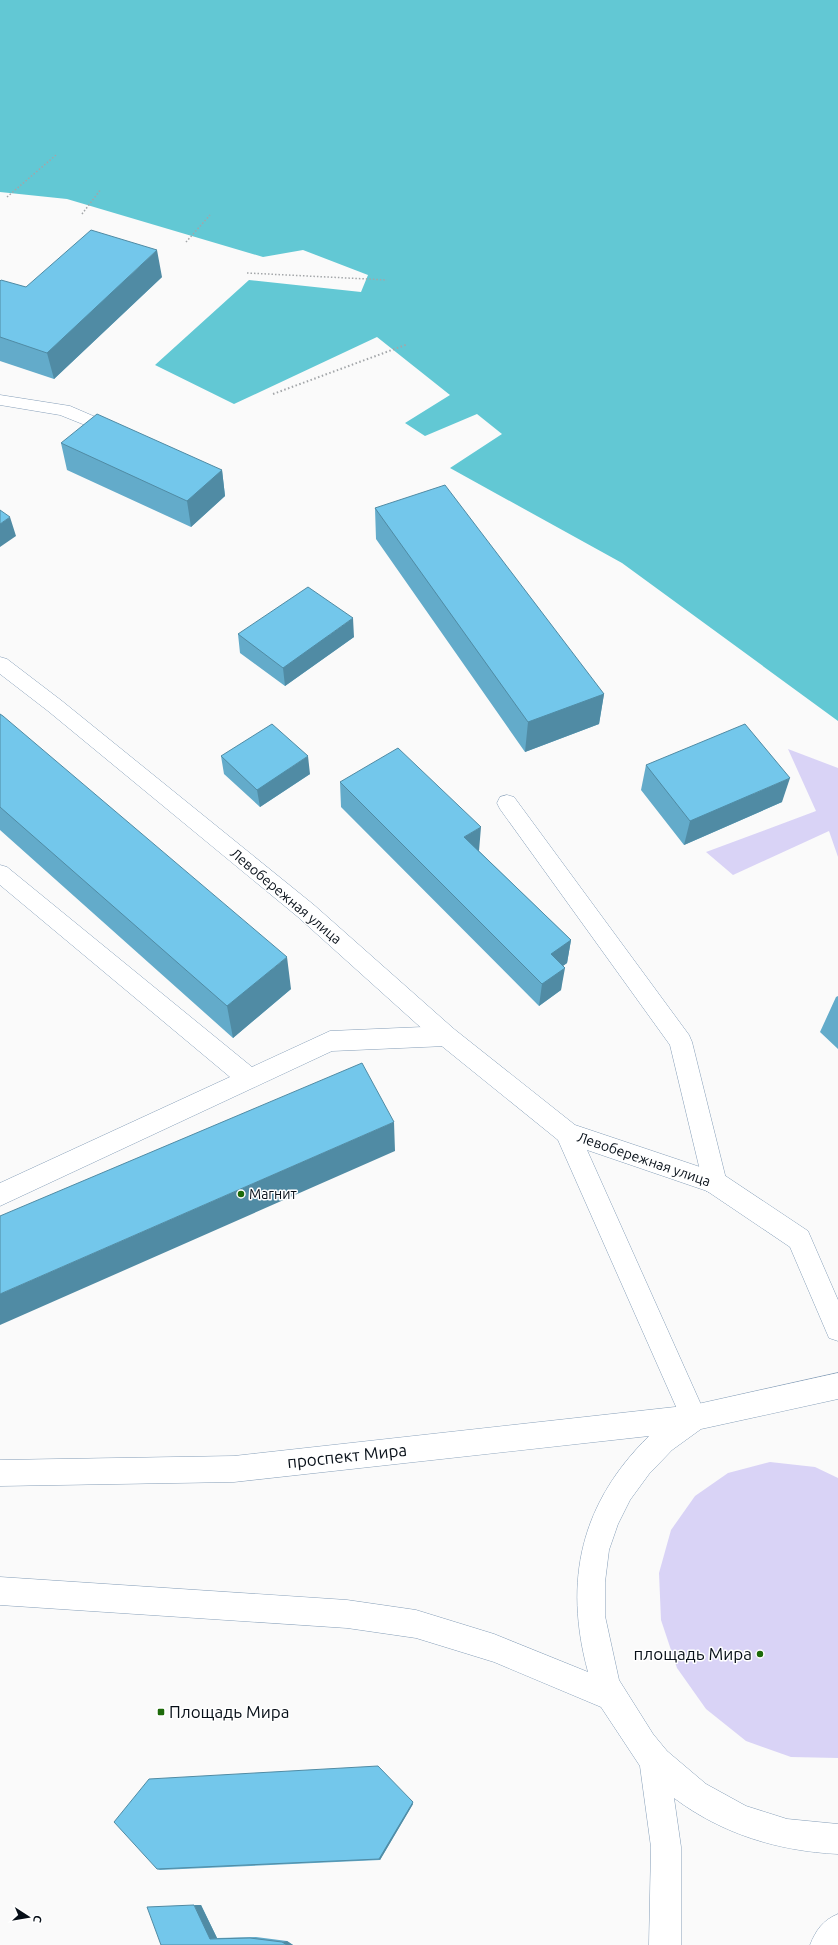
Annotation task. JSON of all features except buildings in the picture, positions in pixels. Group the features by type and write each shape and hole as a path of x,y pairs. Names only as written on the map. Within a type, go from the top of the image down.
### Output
{"main road":[{"path":"0,400 64,410 126,437"},
{"name":"Левобережная улица","path":"0,664 55,706 300,906 446,1036 566,1133 715,1183 799,1239 838,1329"},
{"path":"507,803 681,1042 715,1183"},
{"path":"0,873 250,1079"},
{"path":"0,1195 330,1041 446,1036"},
{"name":"Левобережная улица","path":"566,1133 694,1418"},
{"path":"838,1386 694,1418 665,1439 628,1477 612,1502 600,1530 592,1562 591,1628 600,1663 611,1696 654,1761 714,1808 748,1824 821,1839 838,1840"},
{"name":"проспект Мира","path":"0,1473 234,1469 694,1418"},
{"path":"0,1591 347,1614 416,1624 494,1648 611,1696"},
{"path":"654,1761 666,1848 665,1945"},
{"path":"826,1945 838,1930"}],"path":[{"path":"7,197 56,155"},
{"path":"82,214 101,189"},
{"path":"186,242 210,215"},
{"path":"247,273 387,280"},
{"path":"273,394 408,344"}],"shaded area":[{"path":"788,749 838,768 838,857 829,831 733,875 706,852 816,811"},
{"path":"770,1462 815,1467 838,1478 838,1758 791,1757 746,1741 706,1709 677,1668 661,1620 659,1573 671,1530 695,1496 728,1473"}],"water":[{"path":"0,0 838,0 838,721 622,563 450,468 502,434 477,414 425,436 405,423 450,395 377,337 234,404 155,365 249,280 361,292 368,275 303,250 263,257 67,199 0,192"}],"place":[{"name":"Магнит","path":"241,1194"},
{"name":"площадь Мира","path":"760,1654"},
{"name":"Площадь Мира","path":"161,1712"}]}
